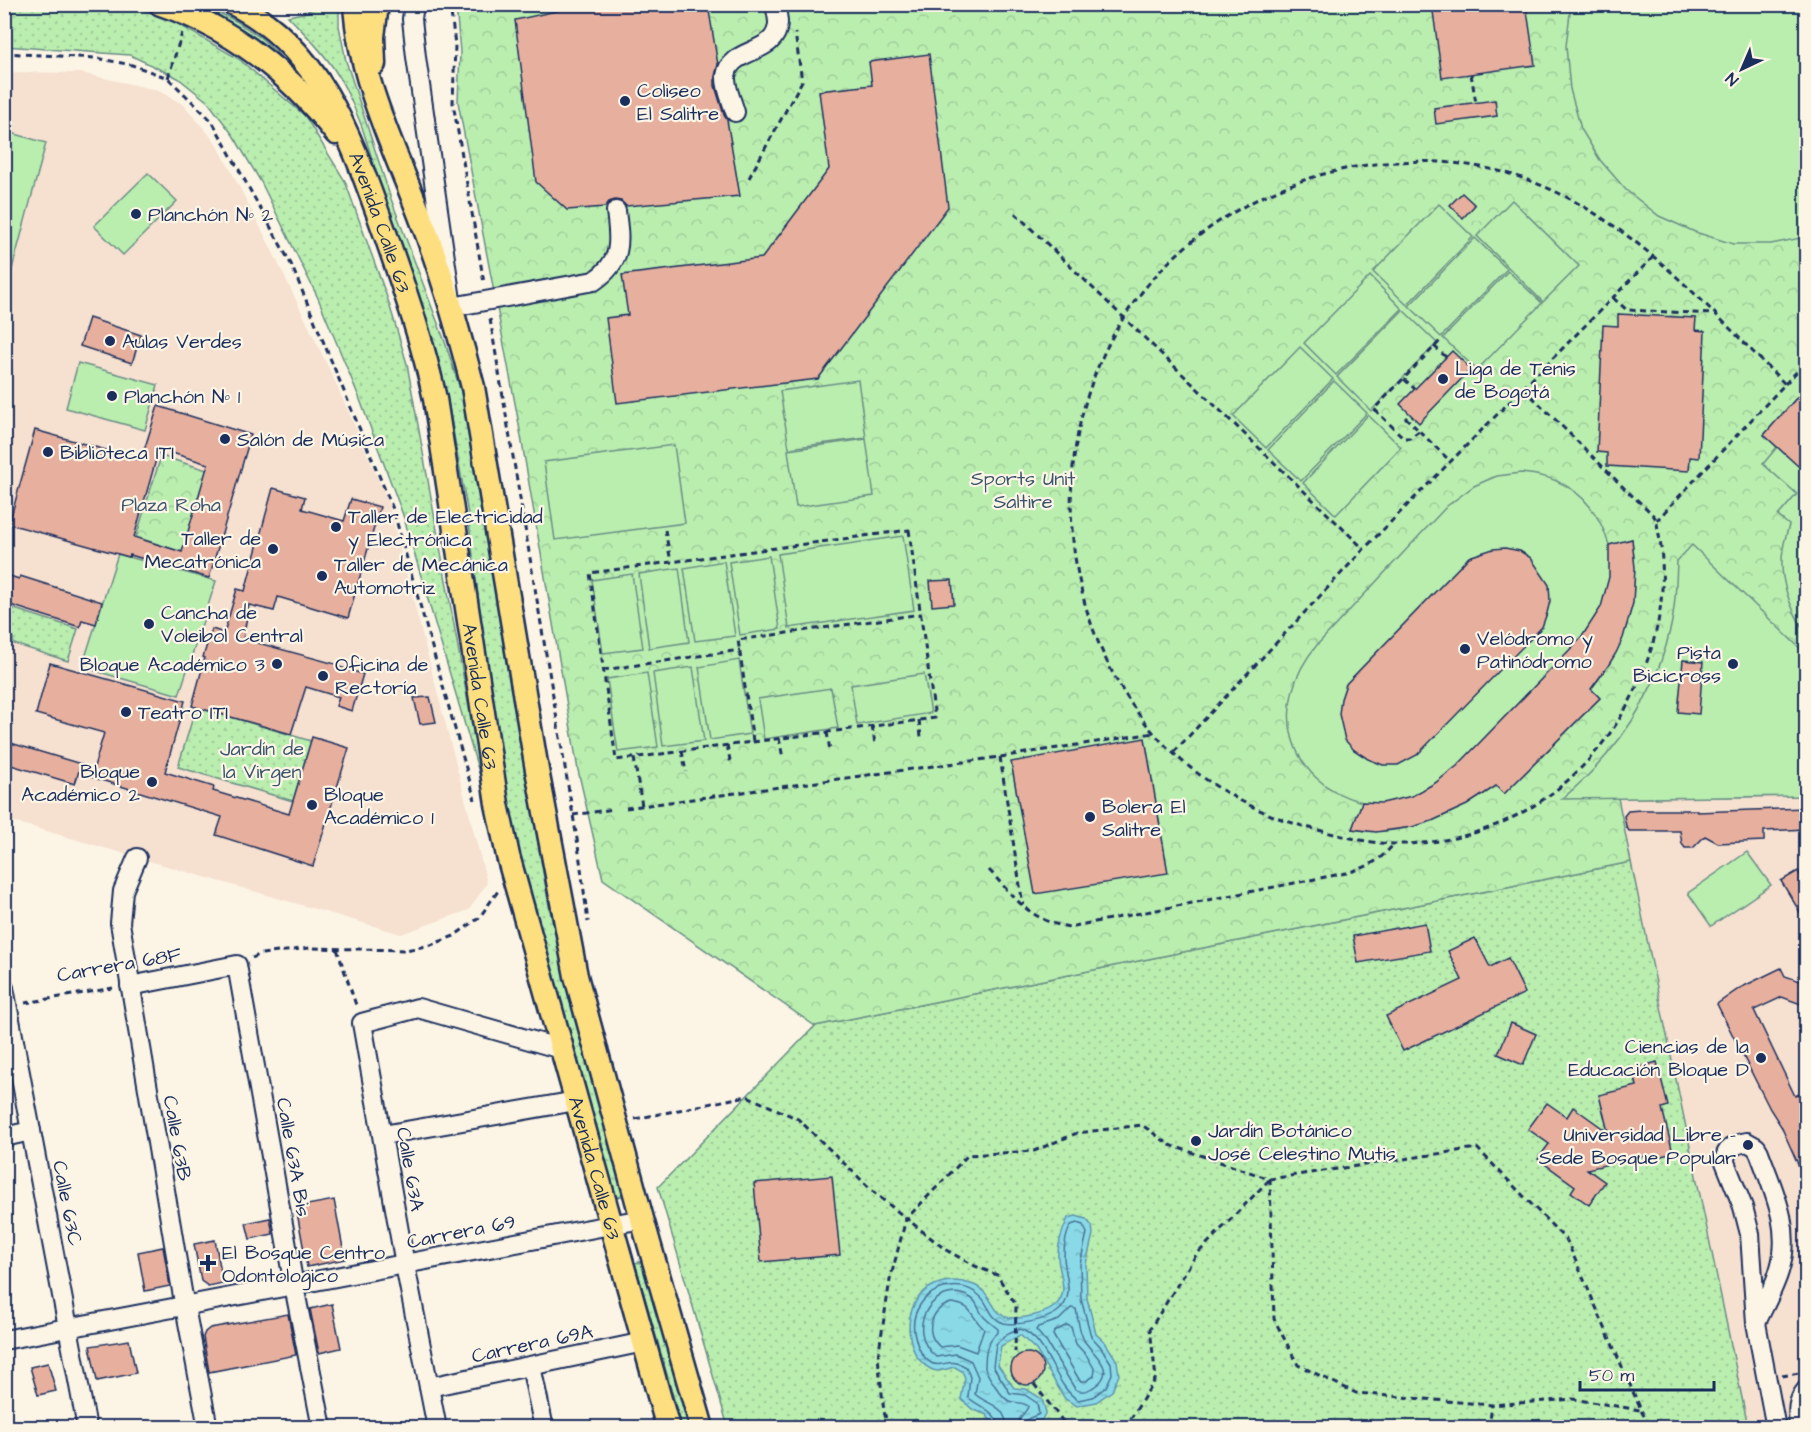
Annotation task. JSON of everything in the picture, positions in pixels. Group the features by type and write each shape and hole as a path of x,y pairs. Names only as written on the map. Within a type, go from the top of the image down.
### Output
{"main road":[{"path":"161,4 204,22 265,60 315,107 360,164"},
{"name":"Avenida Calle 63","path":"234,4 254,14 278,34 303,59 331,101 360,164 412,310 435,399 498,812 508,856 668,1428"},
{"name":"Avenida Calle 63","path":"355,4 357,34 376,101 452,307 473,387 568,941 583,1005 702,1428"},
{"path":"376,4 373,37 376,101"}],"street":[{"path":"414,4 412,20 416,57 452,307 587,283 603,275 615,260 620,244 616,211"},
{"path":"735,112 726,82 729,67 738,57 761,48 774,37 778,22 775,4"},
{"name":"Calle 63B","path":"137,858 123,891 120,923 185,1307 208,1428"},
{"name":"Carrera 68F","path":"130,986 237,965"},
{"name":"Calle 63A Bis","path":"237,965 294,1286 322,1428"},
{"name":"Calle 63C","path":"6,996 87,1428"},
{"path":"363,1023 418,1008 561,1049"},
{"name":"Calle 63A","path":"363,1023 405,1264 437,1428"},
{"path":"382,1135 576,1101"},
{"path":"4,1137 31,1131"},
{"path":"1756,1323 1780,1270 1784,1250 1784,1227 1780,1208 1759,1152 1756,1146 1747,1142 1730,1148 1725,1162 1743,1207 1750,1234 1756,1323 1776,1428"},
{"name":"Carrera 69","path":"4,1340 642,1219"},
{"name":"Carrera 69A","path":"429,1387 644,1342"},
{"path":"531,1366 544,1428"},
{"path":"1799,1428 1797,1406 1806,1390"}],"path":[{"path":"450,4 455,45 453,103 573,815 588,922"},
{"path":"168,78 186,23"},
{"path":"749,178 802,81 794,26"},
{"path":"4,53 96,58 132,64 168,78 212,121 291,264 393,509 475,801"},
{"path":"1471,74 1476,103"},
{"path":"1524,388 1657,520 1663,561 1660,611 1650,654 1637,690 1618,723 1594,755 1562,786 1526,812 1492,827 1450,840 1394,844 1370,842 1295,825 1252,807 1200,774 1154,733 1129,700 1105,657 1080,589 1073,546 1070,494 1076,443 1088,393 1108,346 1124,318 1155,277 1181,251 1211,226 1235,211 1302,181 1335,170 1372,163 1431,161 1478,166 1514,175 1581,204 1606,219 1654,256 1785,384"},
{"path":"1015,213 1364,549"},
{"path":"1174,752 1364,549 1654,256"},
{"path":"1612,298 1627,310 1714,314"},
{"path":"1419,431 1410,438 1404,438 1374,409 1442,339"},
{"path":"1434,346 1446,357"},
{"path":"1657,520 1806,362"},
{"path":"1404,379 1415,389"},
{"path":"1405,417 1451,462"},
{"path":"665,530 671,562"},
{"path":"909,530 935,718 616,760 590,573 671,562 909,530"},
{"path":"753,742 738,640 921,614"},
{"path":"603,670 740,650"},
{"path":"919,720 921,736"},
{"path":"873,726 875,744"},
{"path":"827,732 830,750"},
{"path":"626,808 1000,757 1154,733"},
{"path":"779,738 783,758"},
{"path":"727,745 731,765"},
{"path":"682,751 686,772"},
{"path":"1000,757 1023,906"},
{"path":"634,758 642,806"},
{"path":"573,815 614,809"},
{"path":"989,870 1023,906 1039,918 1053,925 1069,927 1346,873 1367,867 1381,858 1394,844"},
{"path":"237,965 261,954 310,948 406,950 439,942 454,936 479,918 501,887 504,898"},
{"path":"337,948 363,1023"},
{"name":"Carrera 68F","path":"6,996 130,986"},
{"path":"617,1123 747,1096 798,1119 877,1195 946,1250 997,1275 1016,1305 1015,1352"},
{"path":"889,1428 884,1412 878,1357 890,1280 906,1218 968,1155 1034,1151 1077,1133 1142,1125 1170,1145 1270,1179 1476,1148 1567,1241 1650,1428"},
{"path":"1270,1179 1274,1319 1299,1365 1356,1393 1492,1405 1573,1399 1641,1410"},
{"path":"1125,1428 1156,1378 1150,1329 1196,1255 1270,1179"},
{"path":"1766,1378 1806,1372"},
{"path":"1034,1384 1068,1428"},
{"path":"1489,1428 1492,1405"}],"shaded area":[{"path":"5,72 81,73 157,90 184,105 217,144 269,244 333,377 387,499 487,883 469,910 401,934 5,819"},
{"name":"Universidad Libre - Sede Bosque Popular","path":"1806,796 1806,1427 1748,1427 1617,798"}],"green space":[{"path":"5,5 129,5 171,20 239,59 305,116 345,181 388,300 407,364 483,786 403,515 359,397 318,298 261,182 233,135 208,102 178,78 130,55 5,46"},
{"path":"184,5 203,5 236,21 261,38 305,85"},
{"path":"322,5 339,5 339,26 346,61 391,199 445,342 462,395 474,454 503,643 549,906 567,990 625,1195 614,1198 516,846 489,686 468,514 447,396 356,112 329,62 288,16"},
{"name":"Sports Unit Saltire","path":"456,5 1806,5 1806,796 1618,798 1631,862 815,1026 603,879 578,770 518,419 458,102 460,52"},
{"path":"1571,5 1806,5 1806,237 1771,244 1733,244 1695,232 1659,216 1626,190 1600,160 1581,129 1570,89 1566,46"},
{"path":"4,131 46,143 5,295"},
{"name":"Planchón Nº 2","path":"148,173 177,201 123,255 94,226"},
{"path":"1512,200 1579,266 1543,302 1477,236"},
{"path":"1439,204 1473,237 1407,305 1373,272"},
{"path":"1475,238 1507,269 1441,337 1409,306"},
{"path":"1508,271 1542,303 1477,370 1443,338"},
{"path":"1370,276 1402,309 1336,375 1304,343"},
{"path":"1403,310 1437,343 1371,411 1337,377"},
{"path":"1300,347 1333,379 1266,448 1233,416"},
{"name":"Planchón Nº 1","path":"78,363 158,385 145,430 66,408"},
{"path":"858,380 866,438 789,448 780,391"},
{"path":"1334,381 1367,413 1301,481 1268,450"},
{"path":"1806,387 1806,634 1795,615 1784,583 1783,546 1789,525 1778,516 1797,494 1763,464 1777,447 1764,435"},
{"path":"1368,415 1401,447 1336,515 1303,483"},
{"path":"866,439 874,496 796,507 788,450"},
{"path":"674,445 685,523 555,540 544,462"},
{"name":"Plaza Roha","path":"161,456 207,470 182,552 136,537"},
{"name":"Velódromo y Patinódromo","path":"1521,473 1552,479 1566,485 1577,494 1596,516 1609,545 1632,539 1634,580 1632,600 1628,619 1614,655 1591,689 1600,698 1504,794 1496,786 1446,815 1409,827 1391,831 1352,829 1362,802 1336,792 1316,777 1301,759 1292,738 1289,715 1293,691 1302,668 1317,645 1447,506 1474,486 1485,481 1497,476"},
{"path":"903,536 914,610 789,628 778,554"},
{"name":"Pista Bicicross","path":"1692,545 1806,654 1806,796 1562,799 1600,763 1631,722 1644,700 1664,652 1671,626 1677,561"},
{"path":"118,554 216,581 179,695 82,667"},
{"path":"769,556 780,629 740,635 729,562"},
{"path":"724,561 735,636 695,641 684,568"},
{"path":"679,568 689,642 649,648 639,574"},
{"path":"632,574 643,648 603,653 592,580"},
{"path":"5,606 78,629 68,661 14,644"},
{"path":"739,660 750,734 710,740 699,667"},
{"path":"693,667 704,741 663,746 653,673"},
{"path":"647,673 658,747 618,752 607,679"},
{"path":"924,674 931,713 857,725 851,685"},
{"path":"831,688 838,728 764,739 758,699"},
{"name":"Jardín de la Virgen","path":"196,707 311,741 293,801 178,767"},
{"path":"1747,852 1771,885 1711,926 1688,893"},
{"name":"Jardín Botánico José Celestino Mutis","path":"1631,862 1748,1427 728,1427 658,1187 815,1026"},
{"path":"643,1261 697,1427 682,1427 635,1263"}],"water":[{"path":"1076,1216 1086,1219 1092,1226 1093,1234 1086,1264 1087,1298 1096,1334 1105,1342 1117,1361 1119,1375 1112,1391 1096,1402 1077,1406 1065,1399 1036,1350 1020,1335 1001,1346 998,1365 1014,1388 1026,1389 1042,1399 1046,1412 1041,1421 1033,1421 1029,1427 994,1427 987,1415 972,1409 961,1399 965,1378 962,1371 955,1367 934,1370 918,1357 910,1335 909,1321 913,1308 919,1296 929,1288 955,1281 978,1287 997,1311 1006,1317 1018,1318 1045,1312 1055,1306 1062,1295 1058,1248 1068,1218"}],"building":[{"name":"Coliseo El Salitre","path":"588,4 699,4 709,11 718,65 715,86 727,120 740,196 626,206 621,201 615,200 609,202 605,207 567,210 536,182 515,20"},
{"path":"1432,4 1526,4 1535,65 1442,78"},
{"path":"929,54 948,207 818,379 617,403 606,318 628,315 622,275 762,258 829,169 819,91 872,85 869,62"},
{"path":"1495,100 1497,116 1436,124 1434,108"},
{"path":"1462,193 1475,205 1463,218 1450,205"},
{"path":"1618,314 1696,318 1695,330 1705,331 1699,458 1690,457 1689,471 1607,466 1607,453 1597,452 1603,325 1618,326"},
{"name":"Aulas Verdes","path":"89,318 141,335 132,363 80,346"},
{"name":"Liga de Tenis de Bogotá","path":"1452,351 1471,369 1419,423 1400,404"},
{"path":"1806,387 1806,457 1798,466 1764,435"},
{"path":"158,406 251,435 209,578 9,524 35,430 141,460","holes":["159,449 208,464 182,552 134,537"]},
{"path":"273,488 305,497 302,509 344,521 351,499 380,507 348,618 278,597 274,611 249,605 243,639 339,665 339,667 363,674 352,711 336,706 339,697 306,687 291,734 192,706 212,629 224,633 237,589 245,591"},
{"path":"1632,539 1635,568 1633,603 1616,653 1591,689 1600,698 1504,794 1496,786 1467,805 1432,821 1412,827 1376,832 1352,829 1362,802 1382,803 1412,796 1435,783 1457,766 1581,638 1601,607 1609,577 1609,545"},
{"path":"1505,548 1520,551 1531,558 1549,585 1550,601 1542,627 1417,755 1398,765 1383,765 1354,750 1345,740 1339,714 1346,684 1469,557 1493,549"},
{"path":"4,574 19,579 20,576 102,602 96,624 82,620 80,627 4,603"},
{"path":"952,580 954,604 932,606 930,581"},
{"path":"1683,660 1703,662 1699,714 1678,712"},
{"path":"50,663 185,701 165,772 214,787 213,791 289,814 312,737 349,748 313,866 216,835 222,817 91,777 104,733 36,714"},
{"path":"430,697 436,722 420,724 414,698"},
{"name":"Bolera El Salitre","path":"1145,738 1168,873 1035,894 1011,762"},
{"path":"4,741 81,764 75,784 4,763"},
{"path":"1806,808 1806,829 1764,831 1764,841 1718,843 1705,836 1693,848 1685,848 1680,831 1629,831 1624,816 1628,811 1641,810 1697,810 1697,812"},
{"path":"1798,871 1806,885 1806,922 1781,881"},
{"path":"1425,923 1430,951 1358,963 1353,936"},
{"path":"1475,938 1490,967 1508,958 1525,993 1403,1051 1386,1016 1462,980 1448,951"},
{"name":"Ciencias de la Educación Bloque D","path":"1781,968 1785,976 1806,983 1806,1006 1782,997 1754,1010 1795,1096 1799,1094 1802,1101 1806,1100 1806,1182 1781,1126 1770,1109 1717,1004 1740,988"},
{"path":"1511,1023 1536,1034 1523,1065 1498,1054"},
{"path":"1657,1062 1668,1106 1662,1108 1673,1153 1650,1159 1648,1155 1587,1169 1605,1182 1589,1205 1571,1192 1575,1186 1538,1159 1549,1144 1528,1129 1547,1103 1567,1117 1573,1107 1608,1132 1599,1095 1637,1086 1633,1069"},
{"path":"832,1176 840,1255 761,1262 754,1183"},
{"path":"334,1200 345,1259 307,1267 296,1207"},
{"path":"270,1218 273,1234 250,1239 246,1223"},
{"name":"El Bosque Centro Odontologico","path":"215,1240 223,1283 208,1286 201,1281 194,1244"},
{"path":"163,1247 170,1286 145,1291 138,1252"},
{"path":"332,1304 341,1348 319,1353 310,1309"},
{"path":"288,1314 296,1355 209,1372 203,1337 210,1328"},
{"path":"129,1340 136,1373 97,1381 90,1346"},
{"path":"1027,1353 1038,1358 1043,1369 1038,1380 1027,1385 1016,1380 1011,1369 1016,1358"},
{"path":"48,1363 56,1391 38,1395 30,1367"}],"place":[{"name":"Coliseo El Salitre","path":"625,101"},
{"name":"Planchón Nº 2","path":"136,214"},
{"name":"Aulas Verdes","path":"110,341"},
{"name":"Liga de Tenis de Bogotá","path":"1443,379"},
{"name":"Planchón Nº 1","path":"112,396"},
{"name":"Salón de Música","path":"225,439"},
{"name":"Biblioteca ITI","path":"48,452"},
{"name":"Taller de Electricidad y Electrónica","path":"336,527"},
{"name":"Taller de Mecatrónica","path":"273,549"},
{"name":"Taller de Mecánica Automotriz","path":"322,576"},
{"name":"Cancha de Voleibol Central","path":"149,624"},
{"name":"Velódromo y Patinódromo","path":"1465,649"},
{"name":"Bloque Académico 3","path":"277,664"},
{"name":"Pista Bicicross","path":"1733,664"},
{"name":"Oficina de Rectoría","path":"323,676"},
{"name":"Teatro ITI","path":"126,712"},
{"name":"Bloque Académico 2","path":"152,782"},
{"name":"Bloque Académico 1","path":"312,805"},
{"name":"Bolera El Salitre","path":"1090,817"},
{"name":"Ciencias de la Educación Bloque D","path":"1761,1058"},
{"name":"Jardín Botánico José Celestino Mutis","path":"1196,1141"},
{"name":"Universidad Libre - Sede Bosque Popular","path":"1748,1145"},
{"name":"El Bosque Centro Odontologico","path":"208,1263"}]}
